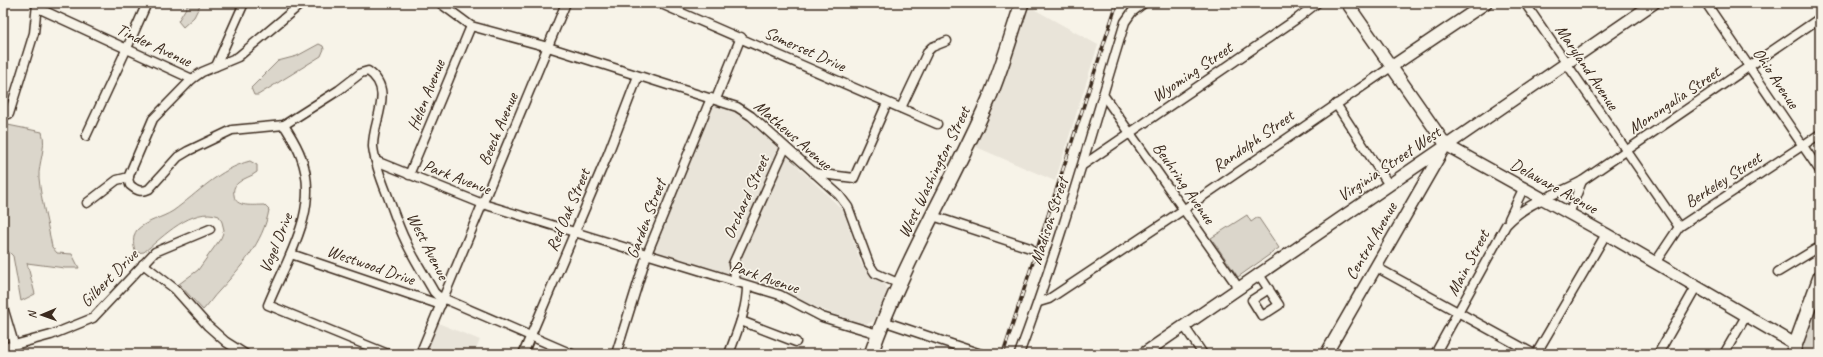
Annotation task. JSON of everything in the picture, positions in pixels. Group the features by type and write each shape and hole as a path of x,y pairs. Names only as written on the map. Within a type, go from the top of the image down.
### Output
{"main road":[{"name":"West Washington Street","path":"871,354 883,321 900,284 988,100 1022,3"},
{"name":"Delaware Avenue","path":"1347,3 1446,146 1606,234 1746,316 1794,349"},
{"name":"Randolph Street","path":"1391,67 1486,3"},
{"name":"Virginia Street West","path":"1143,354 1238,287 1654,3"},
{"name":"Central Avenue","path":"1326,354 1446,146"},
{"path":"1794,349 1820,277"}],"street":[{"path":"86,136 147,3"},
{"path":"216,66 244,3"},
{"path":"302,3 238,57 202,72 192,79 153,119 129,177 130,185 140,192 149,189 178,157 222,133 232,130 284,125 339,90 361,73 368,71 375,75 379,81 382,99 374,136 373,147 376,161"},
{"path":"440,3 471,26"},
{"name":"Beech Avenue","path":"420,354 566,3"},
{"name":"Somerset Drive","path":"659,3 937,124"},
{"name":"Madison Street","path":"1019,354 1039,302 1083,165 1125,22 1132,12 1144,3"},
{"name":"Wyoming Street","path":"1083,165 1298,18 1317,3"},
{"name":"Maryland Avenue","path":"1525,3 1679,227"},
{"name":"Ohio Avenue","path":"1706,3 1820,171"},
{"path":"9,114 31,46 38,6"},
{"name":"Tinder Avenue","path":"38,6 192,79"},
{"name":"Monongalia Street","path":"1541,199 1561,192 1582,181 1625,150 1750,67 1820,18"},
{"name":"Mathews Avenue","path":"471,26 548,47 737,107 751,116 839,195 848,207 864,254 876,273 900,284"},
{"name":"Helen Avenue","path":"409,175 471,26"},
{"name":"Garden Street","path":"616,354 647,254 713,99 741,38"},
{"path":"902,108 928,51 932,47 946,41"},
{"name":"Randolph Street","path":"1039,302 1049,299 1184,210 1391,67"},
{"name":"Red Oak Street","path":"523,354 608,154 638,76"},
{"name":"Beuhring Avenue","path":"1104,96 1238,287"},
{"path":"814,173 854,178 887,102"},
{"path":"1336,104 1389,185"},
{"name":"Vogel Drive","path":"284,125 302,158 306,185 304,221 268,305 388,354"},
{"name":"Berkeley Street","path":"1655,263 1679,227 1804,146 1820,134"},
{"name":"Orchard Street","path":"736,282 733,264 785,148"},
{"name":"Park Avenue","path":"376,161 483,204 780,295 822,316 878,334"},
{"name":"West Avenue","path":"376,161 377,169 406,242 434,292 442,302 531,336 572,354"},
{"path":"87,202 117,180 129,177"},
{"path":"1569,214 1582,181"},
{"path":"1506,225 1523,189"},
{"name":"Main Street","path":"1435,354 1506,225 1523,209 1541,199"},
{"path":"933,216 1030,248"},
{"name":"Gilbert Drive","path":"3,348 52,335 93,318 155,252 210,229"},
{"path":"1376,267 1535,354 1606,234"},
{"path":"1778,272 1820,249"},
{"name":"Westwood Drive","path":"291,254 442,302"},
{"path":"143,264 175,289 208,326 226,342 245,354"},
{"path":"1258,274 1268,289"},
{"path":"728,354 741,321 747,300 747,286"},
{"path":"1658,354 1696,287"},
{"path":"3,307 14,344"},
{"path":"1724,354 1746,316"},
{"path":"741,321 796,342"},
{"path":"883,321 981,354"},
{"path":"1184,326 1203,354"},
{"path":"226,342 233,354"}],"shaded area":[{"path":"189,3 201,3 194,17 183,27 178,21"},
{"path":"1023,3 1098,45 1055,181 967,143"},
{"path":"319,44 323,46 324,49 321,56 258,95 254,95 251,88 278,61 297,56"},
{"path":"714,102 738,113 771,141 843,210 861,263 873,279 881,280 886,286 888,292 877,318 872,322 865,324 855,323 767,287 652,252"},
{"path":"3,124 42,132 44,143 39,178 52,247 57,253 72,254 79,268 65,268 27,263 35,294 21,301 13,256 3,246"},
{"path":"250,161 257,165 257,172 237,184 234,188 235,199 241,204 264,205 269,210 266,222 256,244 243,264 203,310 179,284 198,270 221,238 224,230 219,216 209,214 199,215 188,219 169,231 144,252 136,253 134,248 134,235 137,230 149,222 173,211 209,182 228,170"},
{"path":"1247,215 1251,222 1258,217 1279,248 1238,277 1211,238"},
{"path":"1820,277 1820,354 1792,354"},
{"path":"438,323 480,340 474,354 425,354"}],"railway":[{"path":"1003,354 1117,3"}]}
